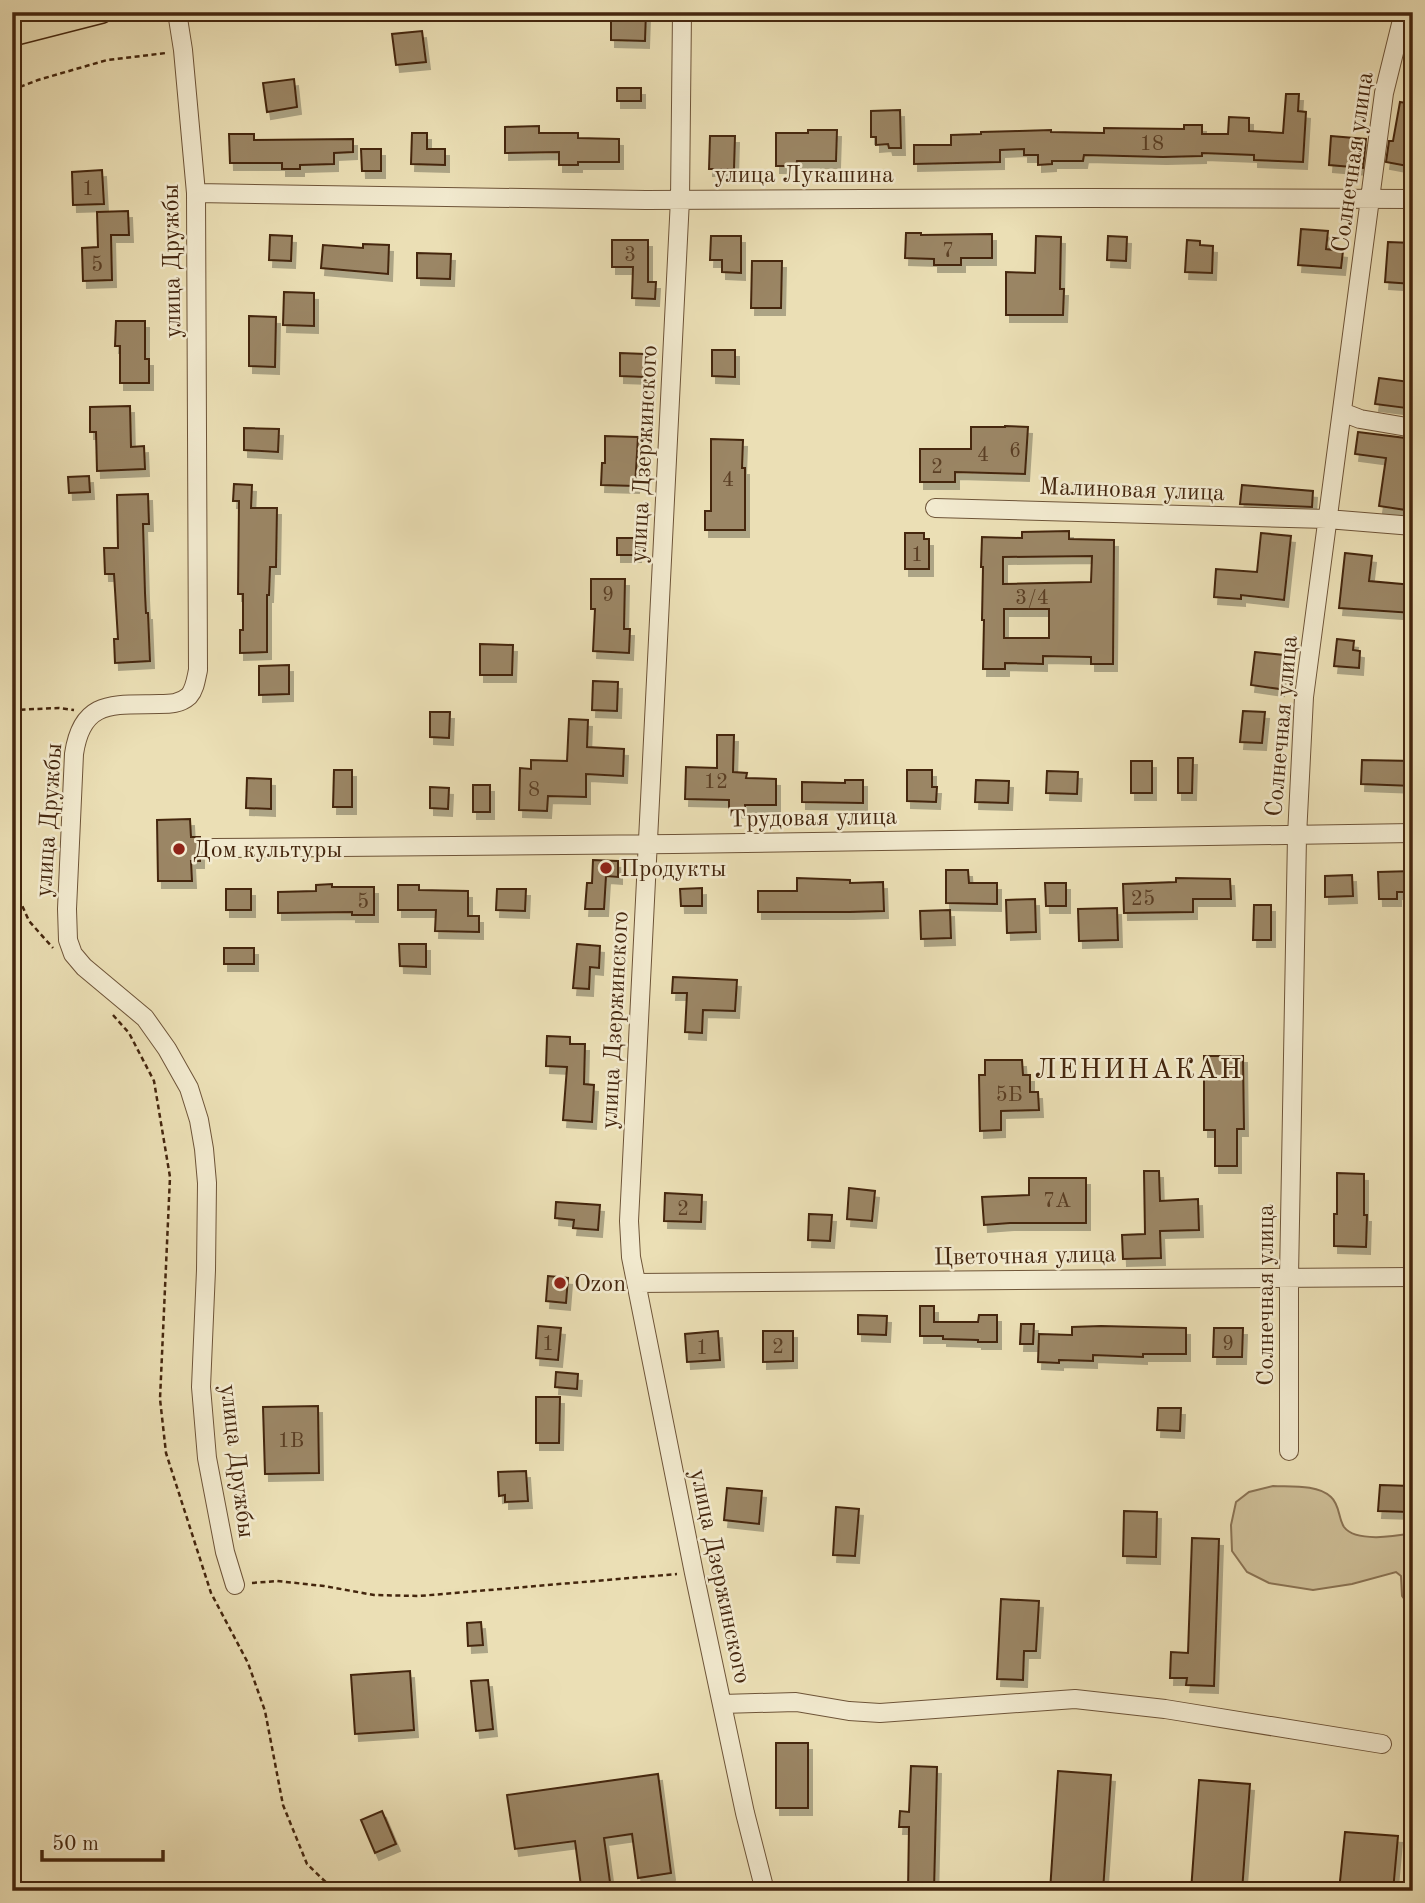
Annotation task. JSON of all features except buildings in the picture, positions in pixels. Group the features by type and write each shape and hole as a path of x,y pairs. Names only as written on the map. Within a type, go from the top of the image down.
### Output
{"main road":[{"path":"12,35 102,12"}],"street":[{"name":"улица Дружбы","path":"177,12 196,193 198,670 195,687 177,704 103,708 91,713 77,735 67,909 68,940 73,954 84,967 145,1018 167,1049 189,1088 199,1120 207,1183 201,1387 207,1458 225,1552 235,1585"},
{"name":"улица Дзержинского","path":"682,12 680,199 629,1221 631,1257 694,1573 745,1813 765,1891"},
{"name":"Солнечная улица","path":"1289,1451 1289,1277 1297,836 1304,697 1384,93 1404,12"},
{"name":"улица Лукашина","path":"196,193 680,199 1413,199"},
{"path":"1342,412 1360,419 1413,428"},
{"name":"Малиновая улица","path":"935,508 1327,519 1413,526"},
{"name":"Трудовая улица","path":"213,848 1413,833"},
{"name":"Цветочная улица","path":"637,1283 1413,1277"},
{"path":"722,1704 796,1702 880,1713 1075,1699 1165,1709 1382,1744"}],"path":[{"path":"12,90 107,60 183,50"},
{"path":"12,710 59,708 91,713"},
{"path":"12,883 29,921 56,952"},
{"path":"111,1013 130,1033 154,1082 170,1177 160,1399 166,1453 211,1593 248,1663 264,1711 283,1805 307,1864 335,1891"},
{"path":"235,1585 277,1581 374,1595 418,1596 694,1573"}],"shaded area":[{"path":"1273,1486 1303,1487 1325,1493 1336,1504 1344,1527 1357,1535 1377,1537 1413,1533 1413,1611 1402,1596 1401,1576 1396,1572 1352,1584 1313,1590 1269,1583 1247,1572 1232,1551 1231,1525 1236,1502 1249,1492"}],"place":[{"name":"Дом культуры","path":"179,849"},
{"name":"Продукты","path":"606,868"},
{"name":"Ozon","path":"560,1283"}],"district":[{"name":"ЛЕНИНАКАН","path":"1139,1068"}]}
